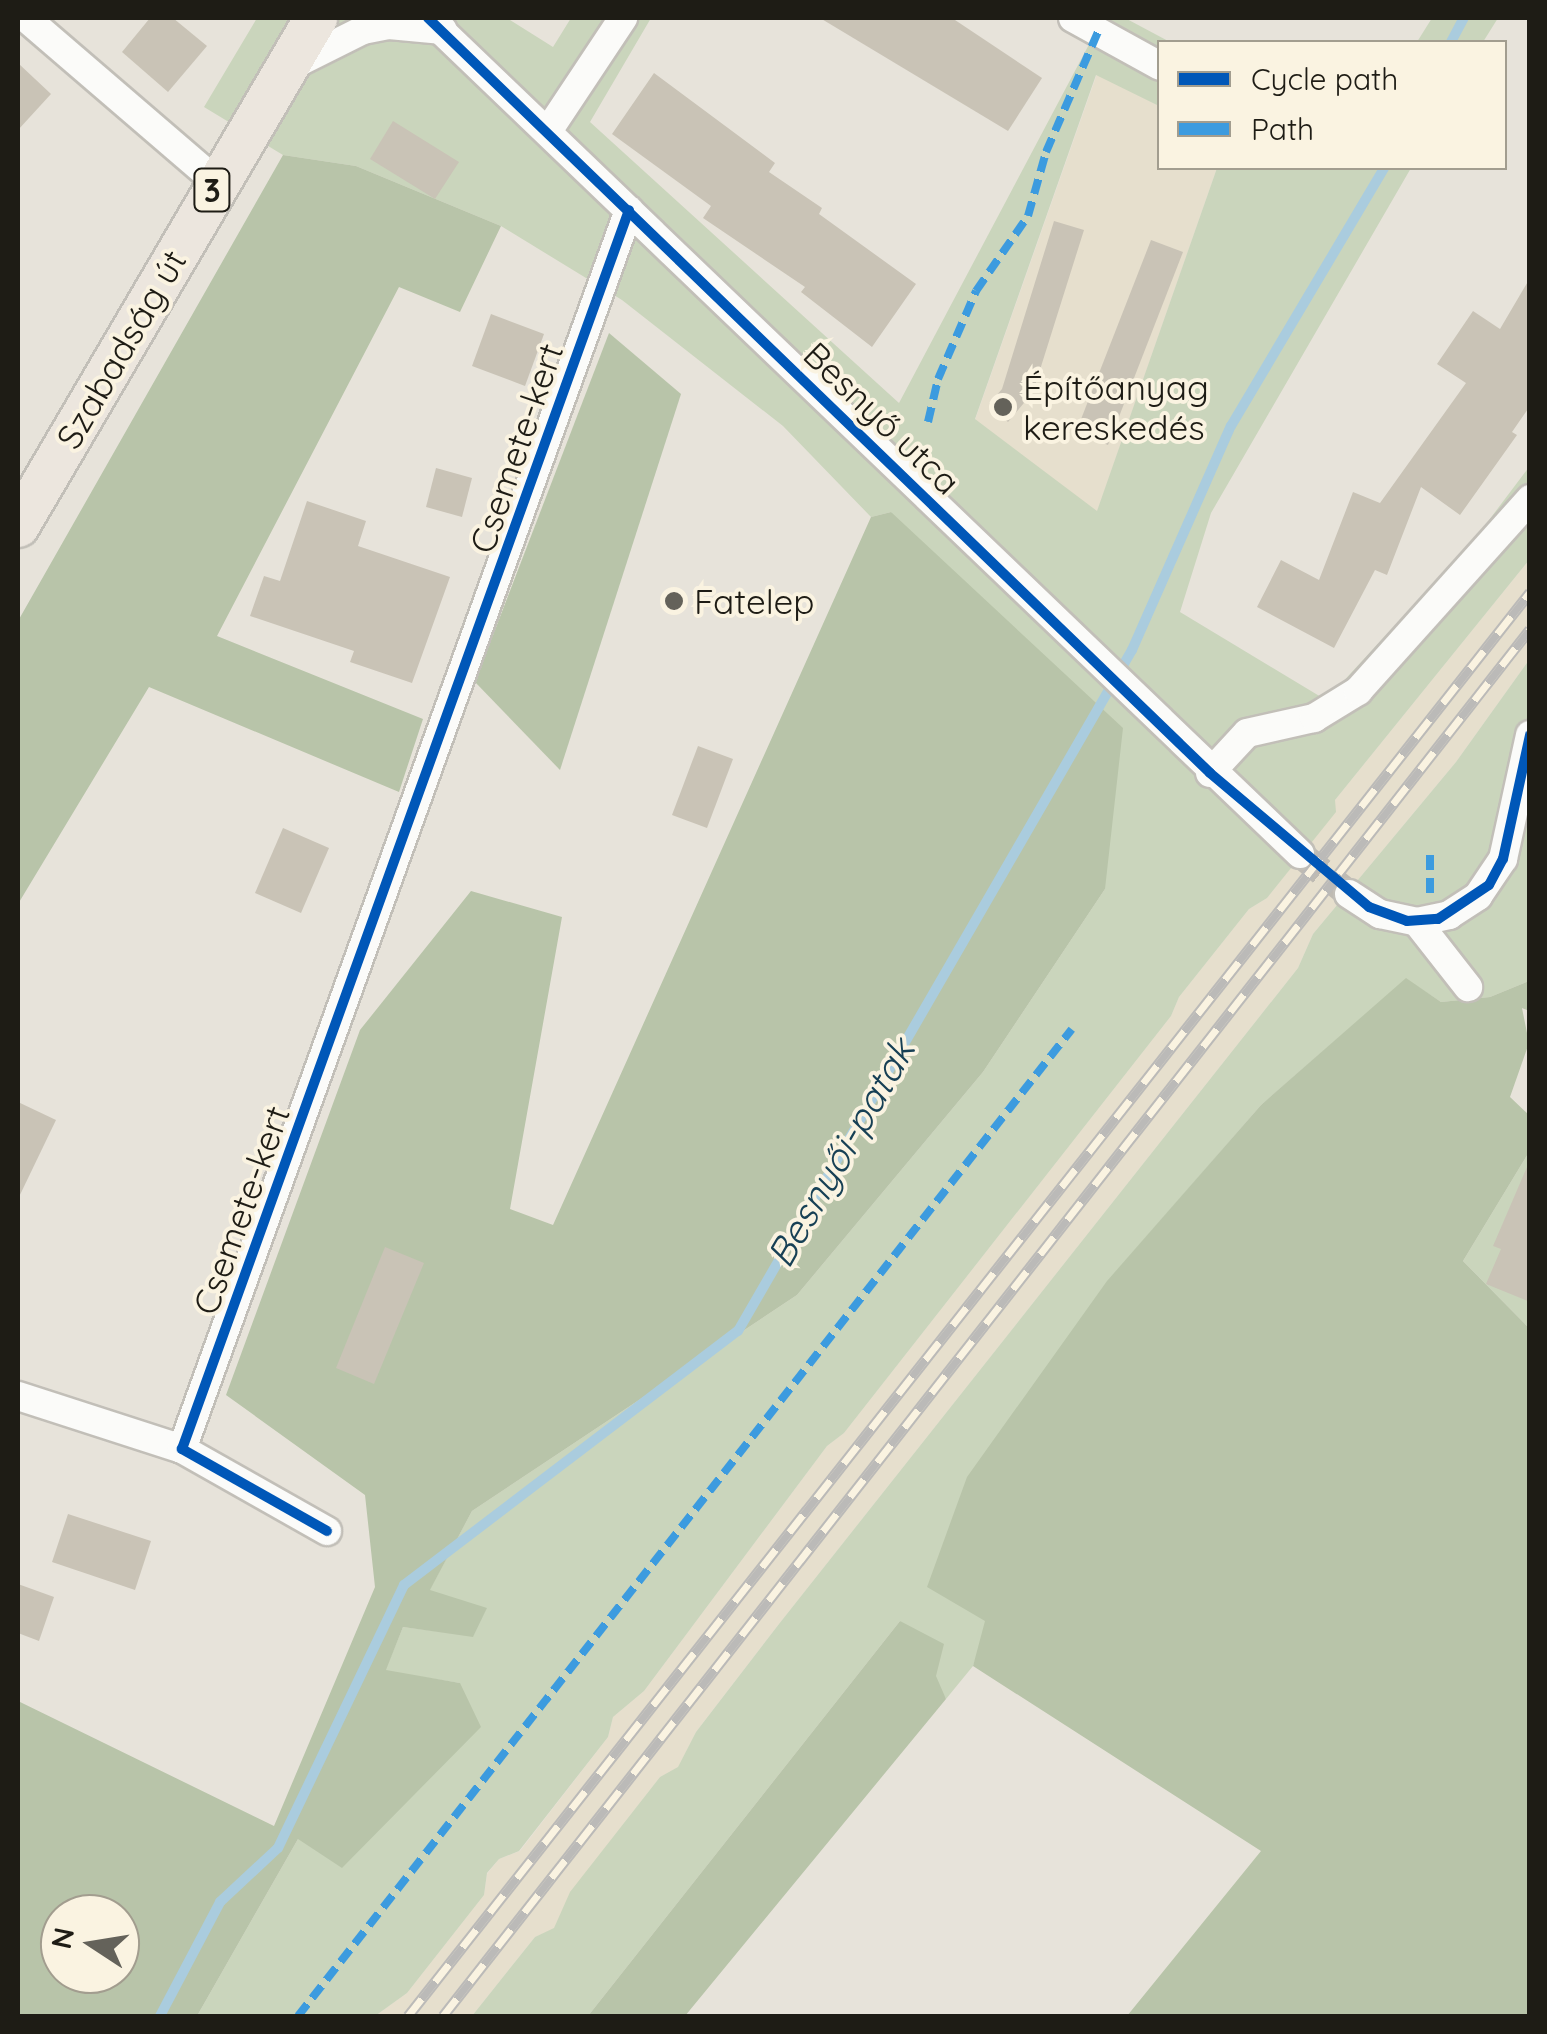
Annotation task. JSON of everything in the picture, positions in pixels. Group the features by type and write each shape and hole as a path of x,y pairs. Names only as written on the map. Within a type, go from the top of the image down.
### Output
{"main road":[{"name":"Szabadság út","path":"18,526 216,182 316,18"}],"street":[{"path":"26,18 216,182"},
{"path":"548,131 623,18"},
{"path":"1073,18 1157,64"},
{"path":"285,70 363,30 436,22"},
{"name":"Besnyő utca","path":"436,22 1210,773 1300,854"},
{"name":"Csemete-kert","path":"182,1449 628,210"},
{"path":"1210,773 1247,733 1314,718 1358,691 1530,498"},
{"path":"1349,894 1380,914 1417,922 1449,915 1489,885 1503,859 1512,802 1530,735"},
{"path":"1417,922 1468,987"},
{"path":"18,1396 182,1449 327,1532"}],"shaded area":[{"path":"1097,74 1157,105 1157,170 1216,170 1097,512 975,420"},
{"path":"1529,560 1529,660 1456,762 1313,934 1298,968 696,1732 678,1768 660,1777 571,1892 554,1929 535,1937 472,2016 375,2016 407,1993 484,1895 487,1874 499,1859 520,1851 608,1737 613,1717 644,1691 827,1446 844,1433 1171,1016 1179,997 1249,909 1267,898 1335,812 1335,800"}],"green space":[{"path":"257,18 507,18 553,47 571,18 651,18 590,122 899,403 1103,18 1125,18 1166,40 1157,40 1157,105 1096,75 975,419 1097,511 1216,170 1410,170 1211,513 1180,612 1326,700 1474,540 1529,467 1529,560 1335,800 1336,812 1267,898 1249,909 1179,997 1171,1016 844,1433 827,1446 644,1691 613,1717 608,1737 519,1851 499,1859 487,1873 484,1895 407,1993 375,2016 197,2016 298,1839 460,1683 385,1671 403,1627 473,1636 486,1609 429,1591 472,1511 797,1295 983,1072 1105,889 891,512 871,517 783,426 622,300 501,226 356,166 283,155 204,107"},
{"path":"1432,18 1498,18 1484,40 1418,40"},
{"path":"283,155 356,166 501,226 460,312 399,287 217,636 423,719 399,792 149,687 18,904 18,621"},
{"path":"609,333 681,394 560,770 475,682"},
{"path":"891,512 1123,728 1105,889 983,1072 797,1295 472,1511 430,1590 487,1608 473,1637 403,1627 386,1670 460,1683 481,1727 342,1868 298,1839 197,2016 18,2016 18,1701 274,1826 375,1587 365,1495 226,1395 360,1030 471,891 562,917 510,1209 553,1225 871,517"},
{"path":"1529,660 1529,981 1490,997 1441,1002 1406,979 1261,1105 1108,1281 973,1666 946,1699 900,1621 588,2016 472,2016 535,1937 554,1928 570,1892 660,1777 678,1767 696,1732 779,1624 1298,968 1313,934 1456,762"},
{"path":"1406,978 1441,1002 1490,997 1529,981 1529,1011 1522,1008 1529,1043 1510,1097 1529,1115 1529,1152 1463,1261 1529,1328 1529,2016 1127,2016 1261,1851 973,1666 985,1621 927,1587 967,1477 1107,1281 1261,1105"},
{"path":"1529,1152 1529,1328 1463,1261"},
{"path":"900,1621 944,1644 936,1676 946,1699 685,2016 588,2016"}],"building":[{"path":"150,18 173,18 207,46 168,92 122,52"},
{"path":"820,18 952,18 1042,78 1008,131"},
{"path":"18,63 51,94 18,130"},
{"path":"654,73 775,163 769,172 822,208 819,214 916,284 872,347 801,292 805,287 703,218 711,206 612,134"},
{"path":"393,121 459,162 435,199 370,159"},
{"path":"1054,221 1084,230 1033,392 1008,422 989,404 1002,389"},
{"path":"1151,240 1183,252 1108,445 1076,432"},
{"path":"1530,278 1530,406 1512,432 1517,435 1460,515 1421,487 1387,575 1375,570 1334,648 1257,607 1281,560 1319,580 1353,492 1380,503 1466,383 1437,364 1473,311 1500,329"},
{"path":"491,314 544,334 525,386 472,366"},
{"path":"436,468 472,478 462,517 426,507"},
{"path":"307,501 366,521 358,546 450,577 412,683 350,662 354,651 250,616 264,576 280,581"},
{"path":"698,746 733,759 707,828 672,815"},
{"path":"283,828 329,848 301,913 255,893"},
{"path":"18,1102 56,1120 18,1199"},
{"path":"1530,1160 1530,1302 1486,1284 1501,1249 1493,1246"},
{"path":"385,1247 424,1263 374,1384 336,1368"},
{"path":"68,1514 151,1541 135,1590 52,1562"},
{"path":"18,1584 54,1597 39,1641 18,1633"}],"waterway":[{"name":"Besnyői-patak","path":"1452,40 1464,18"},
{"name":"Besnyői-patak","path":"160,2016 220,1902 278,1848 404,1585 738,1331 1132,650 1231,426 1383,170"}],"tunnel":[{"path":"1300,854 1349,894"}],"railway":[{"path":"408,2016 1530,592"},
{"path":"443,2016 1530,629"}],"marked path":[{"path":"928,422 938,379 976,291 1028,216 1046,152 1098,32"},
{"path":"1430,855 1430,895"},
{"path":"298,2016 1072,1029"}],"cycle path":[{"path":"428,18 1210,773 1369,907 1407,921 1438,919 1489,885 1503,859 1530,735"},
{"path":"327,1531 182,1449 629,210"}],"place":[{"name":"Építőanyag kereskedés","path":"1003,407"},
{"name":"Fatelep","path":"674,601"}]}
